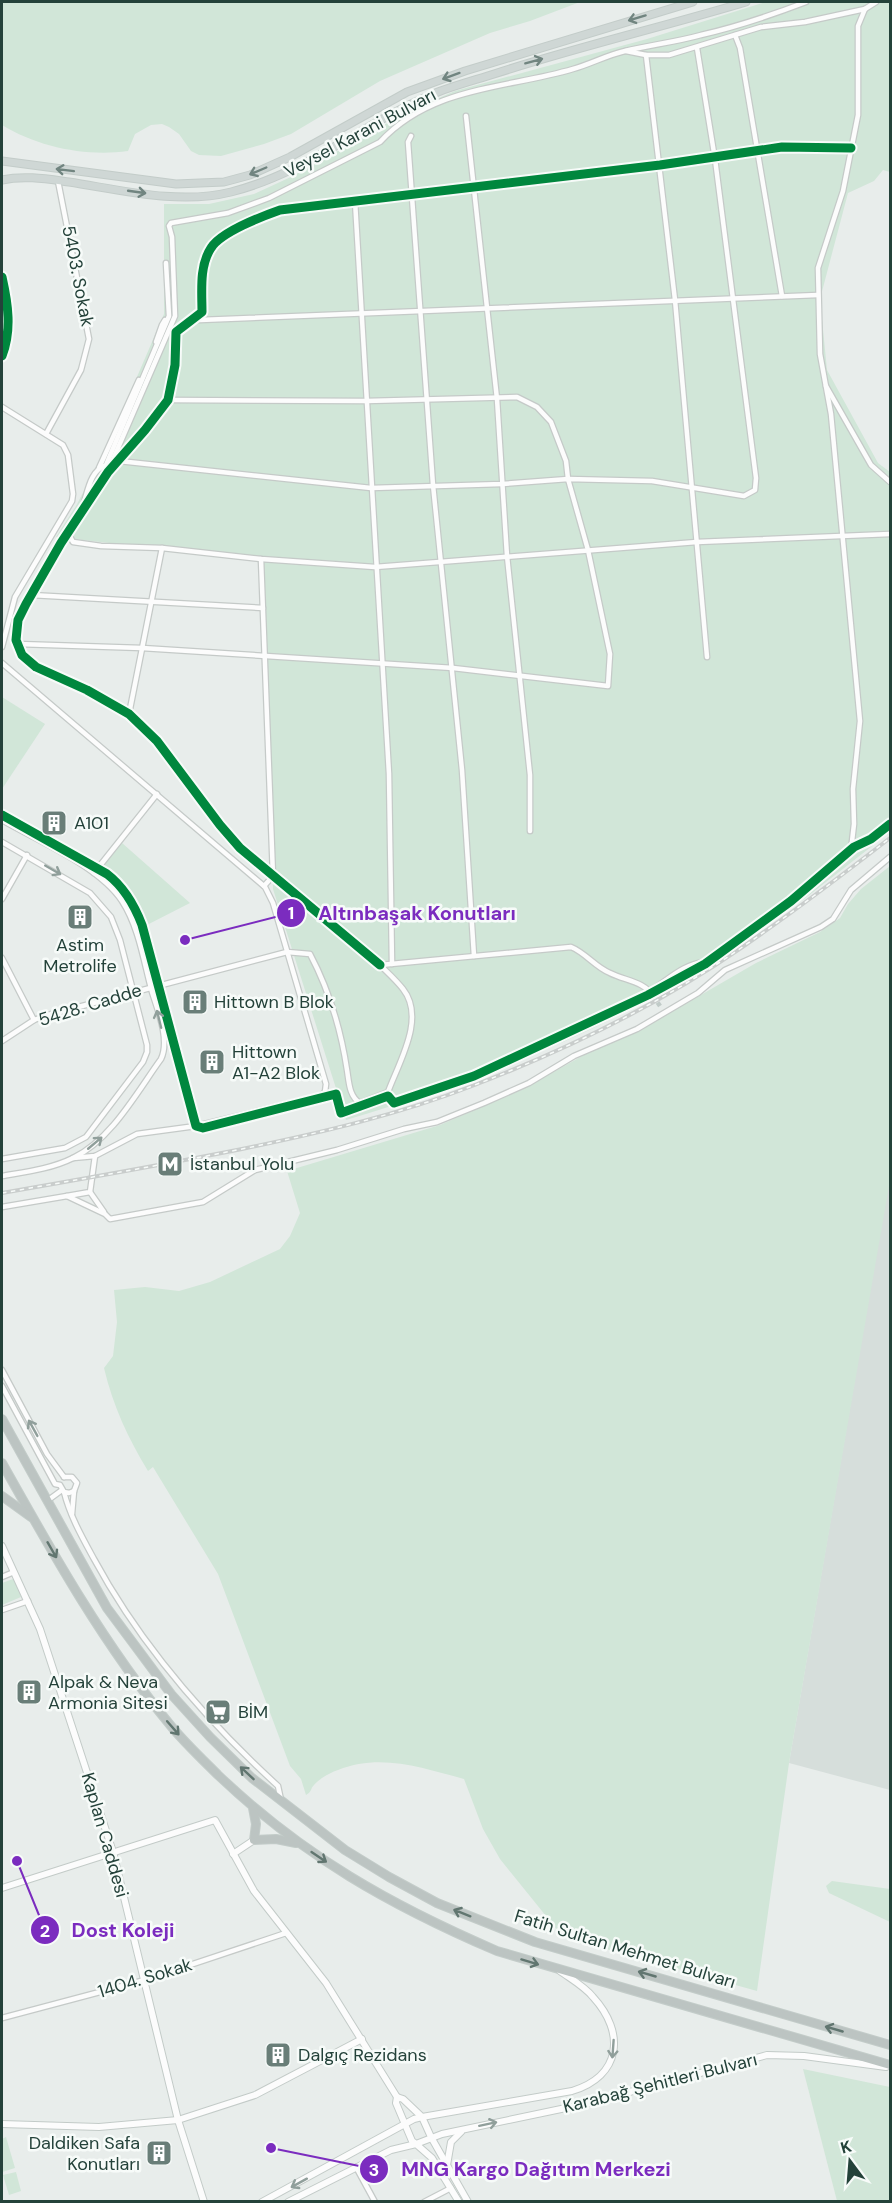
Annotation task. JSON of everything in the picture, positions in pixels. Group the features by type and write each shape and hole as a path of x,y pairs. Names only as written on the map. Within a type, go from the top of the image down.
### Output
{"highway":[{"name":"Fatih Sultan Mehmet Bulvarı","path":"2,1419 107,1608 156,1675 210,1737 252,1778 354,1856 389,1878 452,1909 535,1942 891,2045"},
{"name":"Fatih Sultan Mehmet Bulvarı","path":"2,1463 88,1614 131,1676 172,1728 253,1808 299,1844 394,1903 439,1926 497,1951 891,2067"},
{"path":"2,1496 33,1519"},
{"path":"253,1808 256,1824 254,1840 276,1839 299,1844"}],"main road":[{"name":"Veysel Karani Bulvarı","path":"2,161 176,184 224,182 250,175 290,157 406,92 465,71 693,2"},
{"name":"Veysel Karani Bulvarı","path":"2,180 18,178 58,181 164,196 208,196 229,193 297,169 411,103 449,87 526,63 746,2"},
{"path":"2,185 18,178"}],"street":[{"path":"287,952 310,954 322,976 337,1024 350,1092 355,1100 360,1103 388,1092 412,1023 410,1002 404,990 380,965 253,860 220,825 157,741 129,714 87,690 36,667 22,655 18,644 18,620 68,533 108,472 175,316 172,237 169,226 171,223 228,213 269,198 380,142 391,130 412,116 459,94 574,69 598,58 701,35 806,2"},
{"path":"623,51 646,55 669,55 761,27 805,22 865,9 876,2"},
{"path":"851,850 854,824 853,789 860,721 831,414 820,354 818,268 843,191 858,116 856,56 858,26 865,9"},
{"path":"735,35 740,48 759,151 782,296"},
{"path":"119,461 371,488 502,484 568,479 652,481 744,496 755,490 756,478 715,159 697,48"},
{"path":"646,55 675,300 708,657"},
{"path":"466,116 488,307 507,556 530,776 530,831"},
{"path":"411,136 408,142 426,400 453,668 474,956"},
{"path":"108,472 168,400 175,365 176,332 202,312 203,271 211,247 252,221 280,210 715,159 782,147 851,148"},
{"name":"5403. Sokak","path":"46,434 81,370 89,339 88,324 58,181"},
{"path":"355,201 389,774 392,964"},
{"path":"78,517 92,475 105,465 169,316 166,263"},
{"path":"194,318 200,320 421,312 488,307 818,295"},
{"path":"825,384 871,465 891,482"},
{"path":"18,644 142,648 453,668 608,686 610,654 588,550 568,479 566,461 551,422 537,407 517,397 366,401 168,400"},
{"path":"2,407 60,442 65,449 73,497 20,589 8,620 2,647"},
{"path":"68,533 73,542 101,546 162,548 261,560 375,567 697,542 891,534"},
{"path":"129,714 162,548"},
{"path":"261,560 273,876 264,886"},
{"path":"31,595 263,608"},
{"path":"2,616 8,620"},
{"path":"2,663 264,886 271,897 326,1084 323,1094 196,1126 137,1134 95,1156 73,1158"},
{"path":"94,873 157,794"},
{"path":"2,820 94,873 122,900 129,914 165,1042 163,1055 108,1131 92,1146 73,1158 55,1165 2,1176"},
{"path":"650,991 676,972 696,963 705,962 756,929 768,915 802,893 851,850 891,823"},
{"path":"2,842 90,893 111,916 120,940 147,1052 86,1137 70,1146 2,1159"},
{"path":"2,899 27,855"},
{"path":"67,1196 110,1218 203,1202 255,1170 437,1122 529,1083 574,1056 622,1036 698,993 725,970 821,927 833,919 851,890 891,857"},
{"path":"380,965 571,947 581,951 608,973 633,980 650,991 654,997"},
{"name":"5428. Cadde","path":"2,1041 34,1020 287,952"},
{"path":"2,958 34,1020"},
{"path":"660,1006 664,1013"},
{"path":"95,1156 90,1192 105,1214"},
{"path":"2,1207 90,1192"},
{"path":"2,1370 47,1454 64,1477"},
{"path":"2,1386 55,1484 69,1493 74,1491"},
{"path":"64,1477 61,1480 62,1489 72,1515 113,1593 165,1668 222,1731 278,1786 281,1802"},
{"path":"64,1477 72,1477 76,1480 72,1515"},
{"path":"47,1501 62,1489"},
{"name":"Kaplan Caddesi","path":"2,1546 38,1622 113,1852 178,2120 204,2202"},
{"path":"2,1577 14,1572"},
{"path":"2,1610 28,1601"},
{"path":"156,1675 165,1668"},
{"path":"2,1888 215,1820 254,1891 326,1983 397,2097 403,2099 422,2117 468,2202"},
{"path":"233,1854 254,1840"},
{"name":"1404. Sokak","path":"2,2018 145,1980 286,1933"},
{"name":"Karabağ Şehitleri Bulvarı","path":"262,2202 414,2119 572,2091 588,2086 599,2079 611,2061 615,2048 609,2022 594,1997 559,1971"},
{"path":"2,2124 99,2127 178,2120 255,2095 362,2039"},
{"name":"Karabağ Şehitleri Bulvarı","path":"288,2202 391,2150 416,2144 431,2137 585,2104 766,2055 804,2056 891,2067"},
{"path":"397,2097 396,2103 410,2138 432,2158 459,2202"},
{"path":"447,2165 451,2142 466,2128"},
{"path":"356,2167 375,2202"},
{"path":"424,2202 451,2188"}],"shaded area":[{"path":"890,1174 890,1790 789,1763"}],"green space":[{"path":"2,2 580,2 490,33 380,81 291,134 221,156 199,155 191,151 179,134 162,124 151,125 135,134 128,151 112,153 63,149 31,139 2,125"},
{"path":"766,2 890,2 890,172 883,170 874,181 848,193 820,299 827,370 878,463 890,472 890,832 813,892 734,949 642,1003 595,1027 497,1069 447,1088 346,1120 273,889 261,560 56,537 76,506 106,449 164,314 164,204 209,204 254,194 293,176 409,111 455,91 647,39"},
{"path":"2,697 45,724 2,789"},
{"path":"122,843 190,903 141,928 128,900 109,878 103,865"},
{"path":"890,866 890,1180 789,1763 757,1991 563,1937 500,1859 483,1829 464,1779 401,1764 370,1763 332,1772 316,1783 306,1795 301,1779 290,1766 218,1574 153,1467 148,1471 141,1459 117,1409 104,1368 113,1356 117,1322 114,1290 145,1287 179,1291 210,1282 280,1249 290,1236 300,1213 287,1171 440,1125 521,1090 584,1055 656,1021 756,963 820,932 840,918 861,889"},
{"path":"13,1579 16,1581 21,1597 2,1605 2,1583"},
{"path":"832,1881 890,1889 890,1922 829,1893 826,1886"},
{"path":"803,2069 890,2087 890,2201 837,2201"},
{"path":"6,2137 15,2168 2,2172 2,2139"},
{"path":"16,2172 21,2191 9,2195 3,2175"}],"tunnel":[{"path":"654,997 660,1006"}],"railway":[{"path":"2,1193 212,1155 329,1130 416,1106 507,1072 577,1042 677,989 798,908 890,838"}],"cycle path":[{"path":"380,965 240,848 157,741 129,714 87,690 36,667 22,655 16,640 18,620 61,543 108,472 168,400 175,365 176,332 202,312 203,271 211,248 233,231 253,220 280,210 660,165 782,147 851,148"},
{"path":"2,277 8,317 7,336 2,356"},
{"path":"2,815 107,874 128,896 142,925 196,1126 203,1128 336,1094 341,1113 388,1096 394,1103 474,1076 648,995 705,964 791,901 854,847 871,839 890,824"}],"place":[{"name":"A101","path":"54,823"},
{"name":"Astim Metrolife","path":"80,917"},
{"name":"Altınbaşak Konutları","path":"185,940"},
{"name":"Hittown B Blok","path":"195,1002"},
{"name":"Hittown A1-A2 Blok","path":"212,1062"},
{"name":"İstanbul Yolu","path":"170,1164"},
{"name":"Alpak & Neva Armonia Sitesi","path":"29,1692"},
{"name":"BİM","path":"218,1712"},
{"name":"Dost Koleji","path":"17,1861"},
{"name":"Dalgıç Rezidans","path":"278,2055"},
{"name":"MNG Kargo Dağıtım Merkezi","path":"271,2148"},
{"name":"Daldiken Safa Konutları","path":"159,2153"}]}
